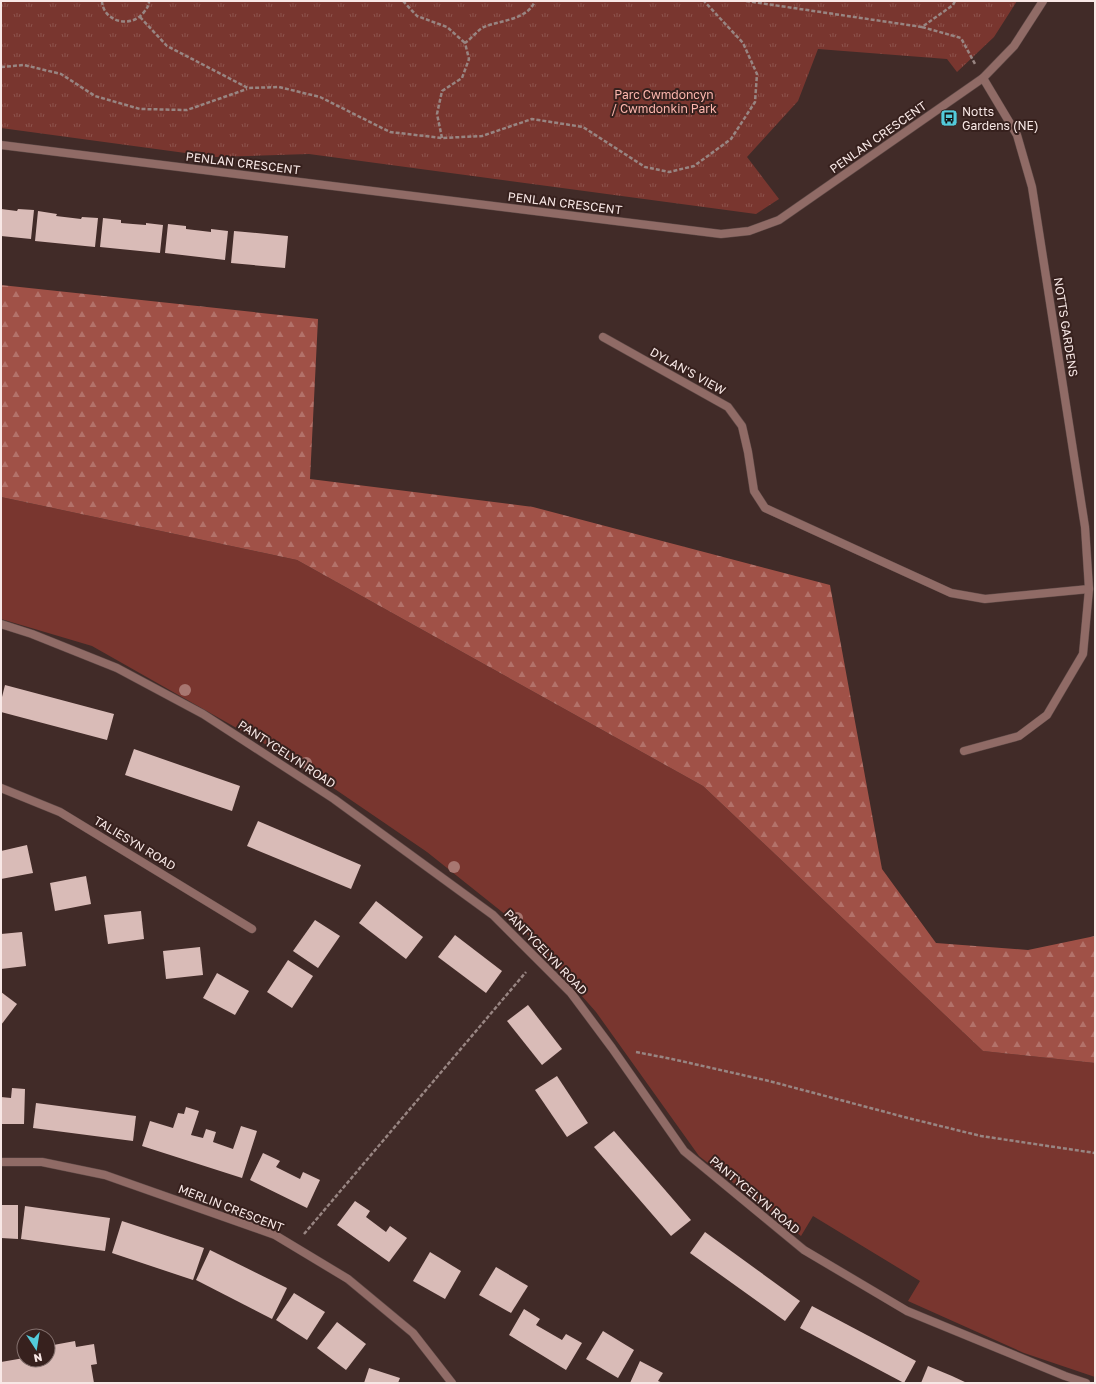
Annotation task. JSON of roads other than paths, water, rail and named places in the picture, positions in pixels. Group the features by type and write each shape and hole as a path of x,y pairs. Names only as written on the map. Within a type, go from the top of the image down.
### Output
{"street":[{"name":"PENLAN CRESCENT","path":"1,145 721,234 749,231 779,220 984,78 1014,46 1043,1"},
{"name":"NOTTS GARDENS","path":"964,751 1019,736 1047,714 1084,654 1089,589 1085,527 1032,188 1017,135 984,78"},
{"name":"DYLAN'S VIEW","path":"603,337 728,407 742,426 754,490 765,508 951,593 985,599 1089,589"},
{"name":"PANTYCELYN ROAD","path":"1,624 32,634 117,668 203,714 334,799 493,915 571,993 612,1048 684,1151 804,1250 907,1312 1065,1376 1086,1383"},
{"name":"TALIESYN ROAD","path":"1,788 60,812 252,929"},
{"name":"MERLIN CRESCENT","path":"1,1162 42,1162 105,1175 275,1235 348,1279 413,1333 452,1383"}],"place":[{"name":"Notts Gardens (NE)","path":"949,118"}],"park label":[{"name":"Parc Cwmdoncyn / Cwmdonkin Park","path":"664,101"}]}
